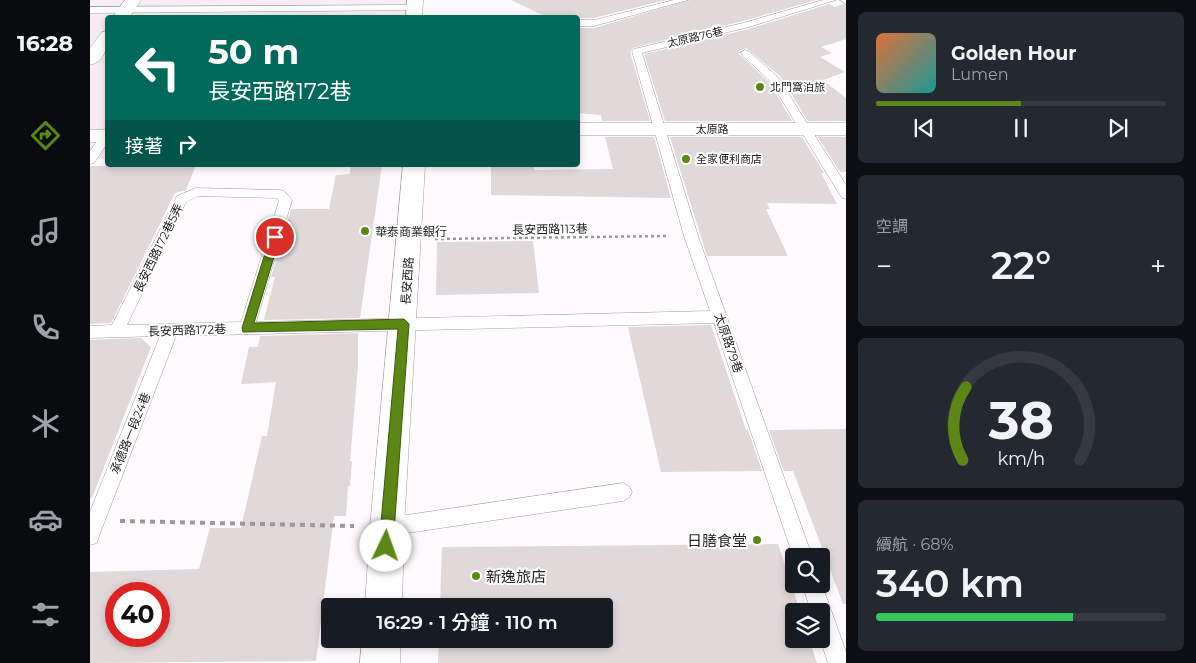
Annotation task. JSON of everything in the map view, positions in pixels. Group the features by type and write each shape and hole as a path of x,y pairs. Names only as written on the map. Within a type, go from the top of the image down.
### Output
{"street":[{"path":"90,60 100,41"},
{"name":"太原路","path":"580,129 846,129"},
{"name":"長安西路","path":"383,598 414,167"},
{"path":"380,663 381,648"}],"lane":[{"path":"580,23 594,23 684,0"},
{"name":"太原路76巷","path":"661,129 637,51 746,25 832,0"},
{"path":"90,10 265,9 348,13 414,8"},
{"path":"745,53 774,79 803,129 846,195"},
{"name":"太原路79巷","path":"661,129 691,236 799,548"},
{"path":"90,160 101,136"},
{"name":"長安西路172巷5弄","path":"116,332 181,200 196,192 280,194 286,200 247,328"},
{"name":"長安西路172巷","path":"90,332 720,317"},
{"name":"承德路一段24巷","path":"93,528 170,331"},
{"path":"387,527 623,492"},
{"path":"815,593 839,663"}],"path":[{"name":"長安西路113巷","path":"409,239 691,236"},
{"path":"93,528 387,527"}],"shaded area":[{"path":"90,0 412,0 410,15 105,15 105,159 90,159"}],"building":[{"path":"511,0 666,0 594,18 580,18 580,15 543,15"},
{"path":"690,0 816,0 743,21 633,48 630,52 650,121 602,121 601,115 580,113 580,28 594,28"},
{"path":"829,4 835,7 843,4 846,6 846,39 821,47 832,53 820,57 845,72 823,80 846,98 846,121 808,121 780,76 746,48 739,51 739,54 769,82 792,121 665,121 644,54 749,29"},
{"path":"605,137 654,137 671,198 491,195 491,167 534,167 534,170 613,169"},
{"path":"670,137 802,137 824,173 821,173 837,204 767,203 770,209 766,209 788,256 707,256"},
{"path":"818,137 846,137 846,172 840,172"},
{"path":"90,166 195,167 186,190 175,193 111,323 90,324"},
{"path":"351,167 382,167 360,318 264,320 275,277 271,277 291,209 329,209 336,175 350,174"},
{"path":"533,241 539,293 436,295 437,242"},
{"path":"711,325 746,430 748,430 762,471 661,472 628,327"},
{"path":"358,333 358,366 350,461 352,461 350,486 348,486 346,516 334,516 324,598 321,598 321,621 316,661 90,663 90,572 199,569 210,528 241,528 262,436 267,436 276,382 241,384 249,347 258,347 260,336"},
{"path":"141,338 151,347 92,498 90,498 90,340"},
{"path":"846,429 846,604 843,604 830,569 830,548 822,548 793,471 784,471 769,430"},
{"path":"778,544 785,565 785,593 794,593 797,603 785,603 785,648 812,648 817,663 438,663 439,648 613,648 613,598 440,598 442,547"}],"place":[{"name":"北門窩泊旅","path":"760,87"},
{"name":"全家便利商店","path":"686,159"},
{"name":"華泰商業銀行","path":"365,231"},
{"name":"日膳食堂","path":"757,540"},
{"name":"新逸旅店","path":"476,576"}],"route":[{"path":"275,237 247,328 404,324 386,546"}]}
